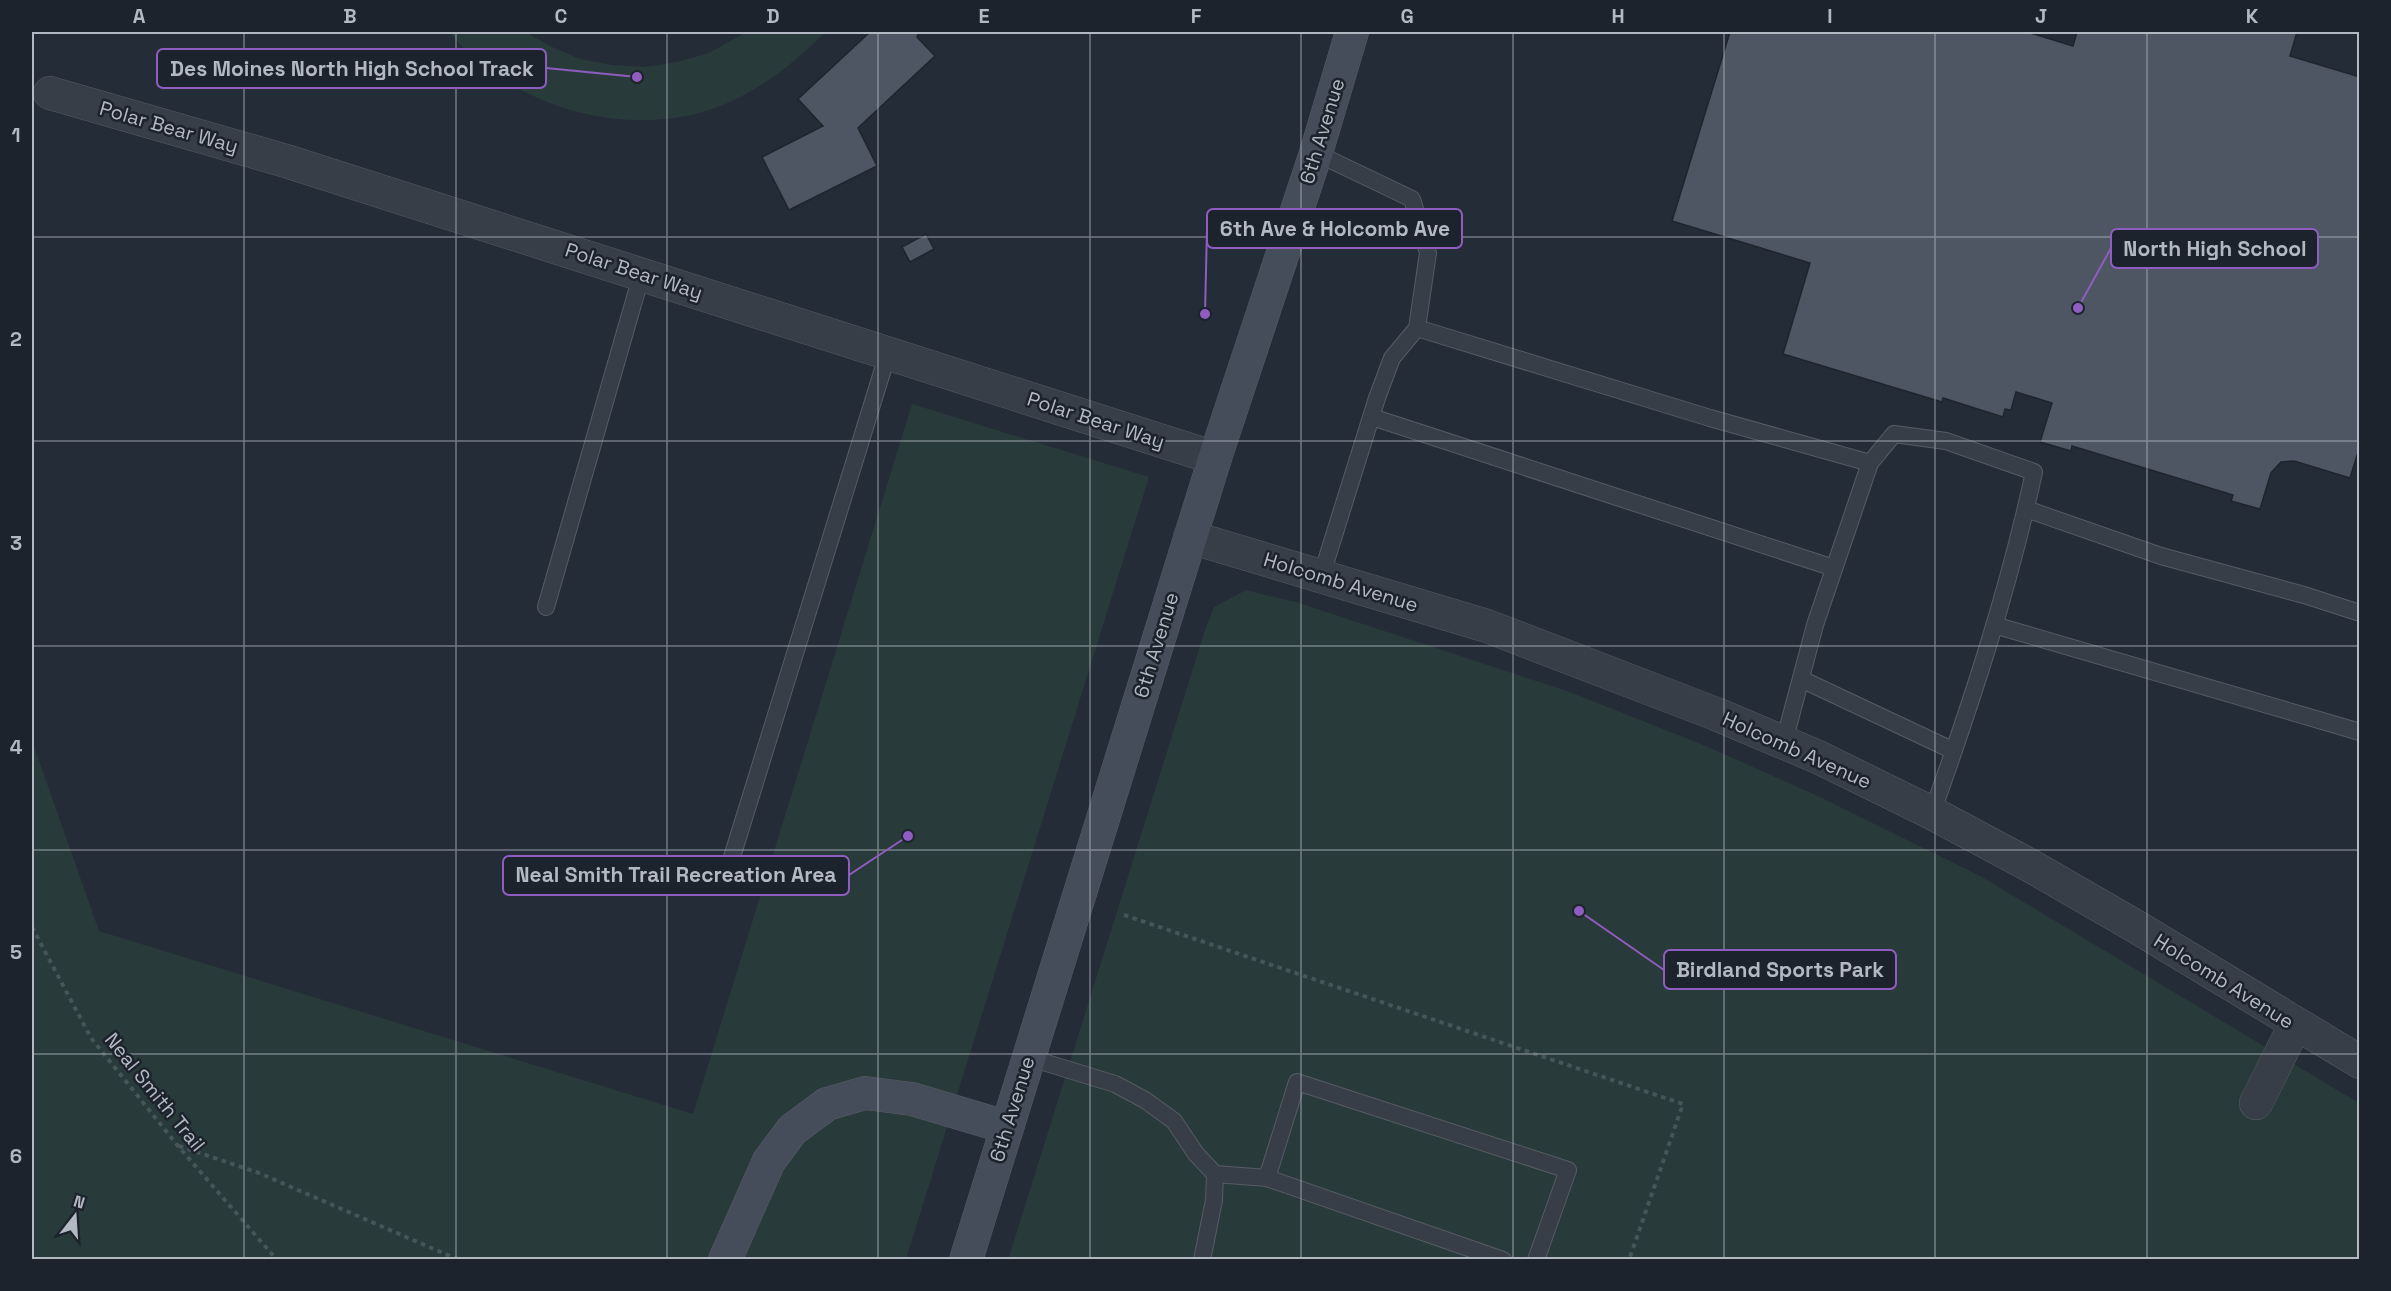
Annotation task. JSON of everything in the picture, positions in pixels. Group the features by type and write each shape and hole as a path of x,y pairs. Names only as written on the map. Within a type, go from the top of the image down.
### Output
{"main road":[{"name":"6th Avenue","path":"966,1260 1027,1057 1190,537 1316,153 1352,32"},
{"path":"725,1260 769,1161 792,1130 827,1104 866,1093 912,1099 1006,1127"}],"street":[{"name":"Polar Bear Way","path":"50,93 286,161 1215,458"},
{"name":"Holcomb Avenue","path":"1190,537 1487,626 1698,706 1784,742 1932,813 2031,866 2360,1062"},
{"path":"2256,1103 2295,1025"}],"lane":[{"path":"1316,153 1412,199 1428,253 1417,328 1392,358 1321,577"},
{"path":"546,607 642,273"},
{"path":"1417,328 1710,418 1870,463"},
{"path":"732,857 888,353"},
{"path":"1371,417 1834,568"},
{"path":"1784,742 1815,625 1870,463 1894,434 1946,441 2034,472 2020,537 1967,716 1932,813"},
{"path":"2026,509 2161,556 2304,595 2360,614"},
{"path":"1994,625 2360,732"},
{"path":"1801,679 1954,751"},
{"path":"1027,1057 1115,1084 1144,1100 1174,1121 1196,1154 1215,1174 1268,1178 1503,1260"},
{"path":"1268,1178 1297,1082 1568,1170 1536,1260"},
{"path":"1202,1260 1215,1200 1215,1174"}],"path":[{"path":"1124,915 1683,1104 1629,1260"},
{"name":"Neal Smith Trail","path":"32,927 91,1038 178,1146 277,1260"},
{"path":"178,1146 260,1173 459,1260"}],"shaded area":[{"path":"449,32 526,32 580,59 612,65 645,67 677,62 709,53 746,32 825,32 781,71 744,95 694,114 656,120 617,119 578,112 541,100 506,82 475,59"},
{"path":"912,404 1149,477 906,1259 32,1259 32,741 99,931 693,1114"},
{"path":"1246,590 1299,603 1567,691 1706,746 1820,797 1982,877 2359,1103 2359,1259 1008,1260 1206,627 1214,607"}],"building":[{"path":"870,32 919,32 917,37 935,56 858,128 877,166 789,210 762,157 823,126 798,99"},
{"path":"1730,32 2027,32 2073,46 2077,32 2297,32 2290,56 2360,77 2360,446 2350,478 2294,461 2281,462 2271,473 2260,509 2231,501 2233,495 2072,446 2071,451 2040,442 2052,403 2016,392 2011,410 2005,409 2003,417 1943,398 1942,402 1783,354 1810,263 1672,221"},
{"path":"926,234 934,249 910,262 902,247"}],"place":[{"name":"Des Moines North High School Track","path":"637,77"},
{"name":"North High School","path":"2078,308"},
{"name":"6th Ave & Holcomb Ave","path":"1205,314"},
{"name":"Neal Smith Trail Recreation Area","path":"908,836"},
{"name":"Birdland Sports Park","path":"1579,911"}]}
